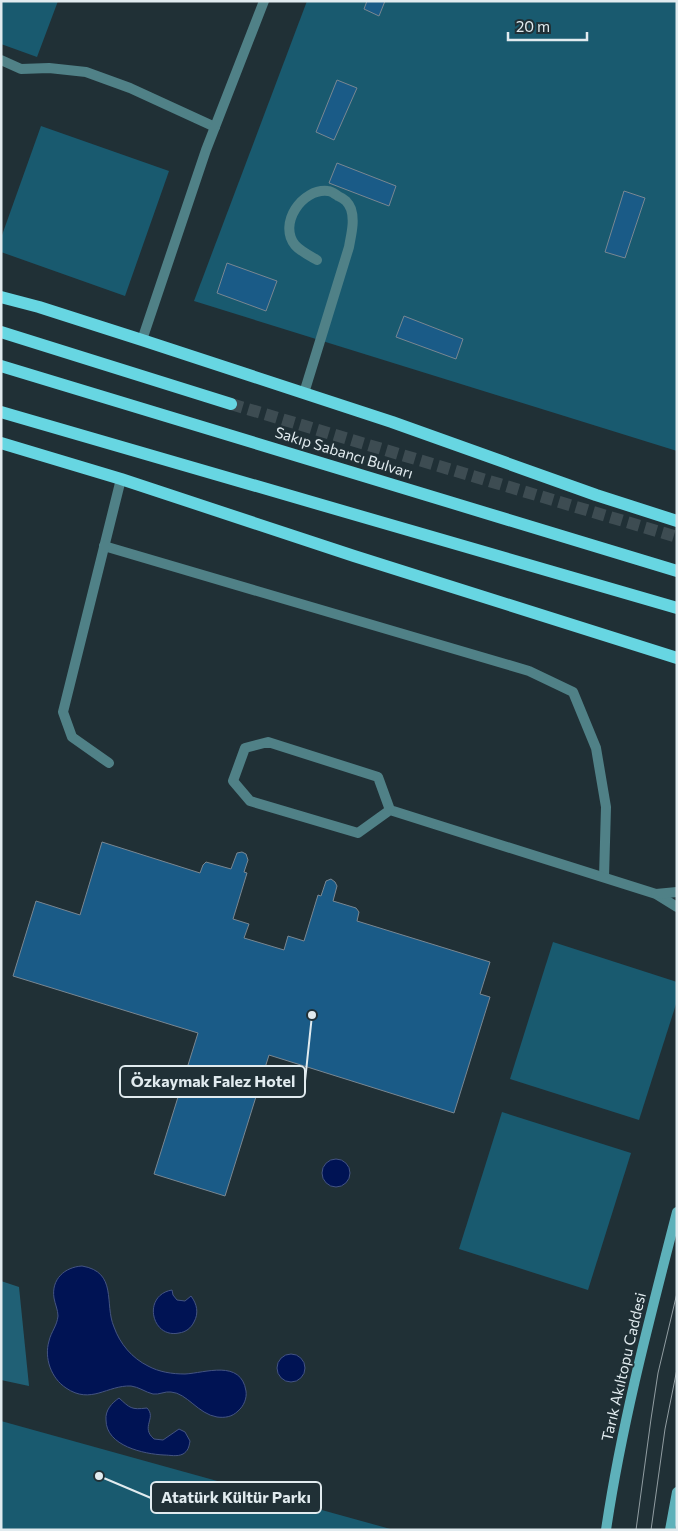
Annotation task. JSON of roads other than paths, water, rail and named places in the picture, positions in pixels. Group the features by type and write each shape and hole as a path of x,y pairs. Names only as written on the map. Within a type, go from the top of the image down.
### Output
{"main road":[{"path":"1,297 39,307 392,422 605,498 677,521"},
{"path":"1,332 231,404"},
{"name":"Sakıp Sabancı Bulvarı","path":"1,366 677,571"},
{"path":"1,412 677,608"},
{"path":"1,443 121,479 354,556 677,658"},
{"name":"Tarık Akıltopu Caddesi","path":"606,1530 628,1410 677,1212"},
{"path":"670,1530 676,1495"}],"street":[{"path":"142,340 215,127 264,1"},
{"path":"1,60 21,69 49,68 86,72 130,88 215,127"},
{"path":"304,393 348,247 352,225 351,210 346,199 328,191 313,192 299,203 291,217 289,232 295,245 317,260"},
{"path":"109,763 72,737 63,712 121,479"},
{"path":"104,546 529,670 573,692 596,748 606,807 604,877"},
{"path":"268,742 378,776 390,810 358,833 250,801 233,781 245,748 268,742"},
{"path":"390,810 656,894 677,906"},
{"path":"656,894 677,892"}],"tunnel":[{"path":"231,404 677,537"}],"tram line":[{"path":"636,1530 658,1373 677,1293"},
{"path":"651,1530 665,1429 677,1369"}],"place":[{"name":"Özkaymak Falez Hotel","path":"312,1015"},
{"name":"Atatürk Kültür Parkı","path":"99,1476"}]}
